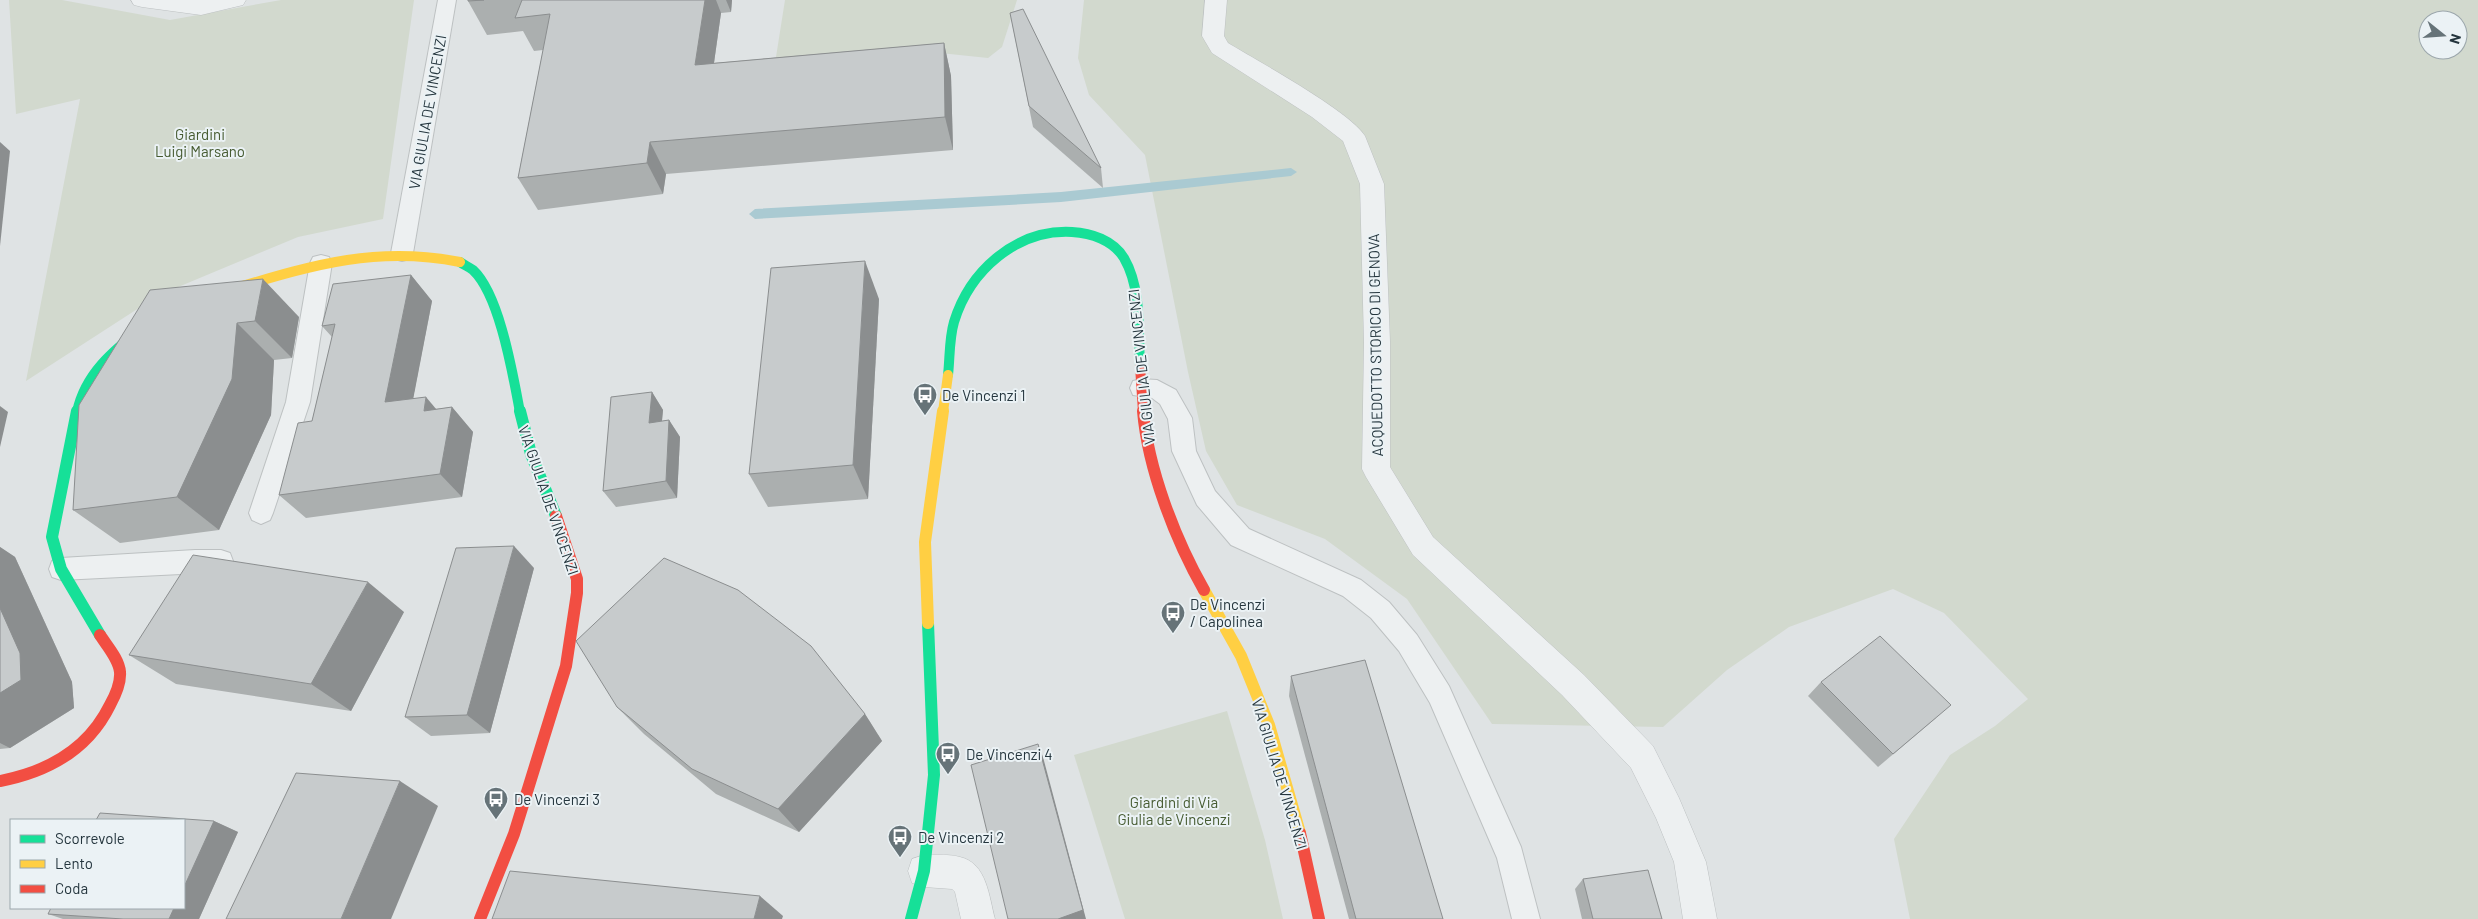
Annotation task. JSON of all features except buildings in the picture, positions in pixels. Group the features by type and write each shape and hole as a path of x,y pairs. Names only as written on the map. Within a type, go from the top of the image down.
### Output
{"street":[{"path":"142,0 201,8 234,0"},
{"name":"ACQUEDOTTO STORICO DI GENOVA","path":"1216,0 1213,36 1220,48 1320,111 1353,136 1372,184 1377,342 1376,469 1423,546 1573,685 1642,757 1668,809 1690,862 1700,919"},
{"name":"VIA GIULIA DE VINCENZI","path":"911,919 924,871 934,775 925,542 956,316 977,278 996,256 1031,234 1067,230 1093,234 1115,246 1127,263 1135,288 1145,432 1151,460 1186,558 1241,656 1269,725 1299,830 1319,919"},
{"name":"VIA GIULIA DE VINCENZI","path":"218,293 321,263 358,256 402,253 451,258 466,263 475,270 488,295 504,336 525,436 558,522 577,579 577,593 566,666 514,834 480,919"},
{"path":"0,781 19,780 35,774 70,754 102,722 113,703 120,684 120,669 61,569 52,537 80,398 104,359 139,330 156,321"},
{"path":"924,871 960,873 970,884 978,919"}],"lane":[{"name":"VIA GIULIA DE VINCENZI","path":"402,253 447,0"},
{"path":"261,513 298,402 321,263"},
{"path":"1141,388 1157,389 1168,397 1180,418 1184,451 1206,498 1240,537 1352,588 1380,610 1408,643 1440,695 1511,857 1526,919"},
{"path":"61,569 195,560 223,562"}],"green space":[{"name":"Giardini Luigi Marsano","path":"9,0 62,0 170,20 281,0 414,0 383,219 298,237 159,295 26,381 80,99 16,114"},
{"path":"785,0 1017,0 1002,47 988,58 921,51 773,76"},
{"path":"1084,0 2478,0 2478,919 1910,919 1894,839 1950,755 1995,726 2028,699 1944,613 1893,589 1789,627 1727,670 1663,727 1492,724 1407,599 1325,539 1237,505 1206,451 1188,372 1145,155 1089,95 1078,58"},
{"name":"Giardini di Via Giulia de Vincenzi","path":"1227,711 1265,840 1283,919 1125,919 1074,755"}],"waterway":[{"path":"755,214 1061,197 1291,172"}],"traffic: fast":[{"path":"948,375 955,321 966,296 977,279 1004,251 1020,241 1038,234 1058,231 1094,235 1114,246 1123,257 1135,288 1140,366"},
{"path":"460,262 473,270 485,288 495,311 528,443 556,516"},
{"path":"100,635 61,569 52,537 80,398 104,359 142,328"},
{"path":"911,919 924,871 934,775 928,623"}],"traffic: slow":[{"path":"229,290 315,266 372,256 401,254 431,256 460,262"},
{"path":"928,623 925,542 948,375"},
{"path":"1204,590 1241,656 1269,725 1300,833"}],"traffic: jam":[{"path":"1140,366 1145,432 1151,460 1186,558 1204,590"},
{"path":"480,919 514,834 566,666 577,593 577,579 556,516"},
{"path":"0,781 36,772 69,755 83,743 106,715 114,698 120,679 120,671 116,660 100,635"},
{"path":"1300,833 1319,919"}],"place":[{"name":"De Vincenzi 1","path":"925,416"},
{"name":"De Vincenzi / Capolinea","path":"1173,634"},
{"name":"De Vincenzi 4","path":"948,775"},
{"name":"De Vincenzi 3","path":"496,820"},
{"name":"De Vincenzi 2","path":"900,858"}]}
